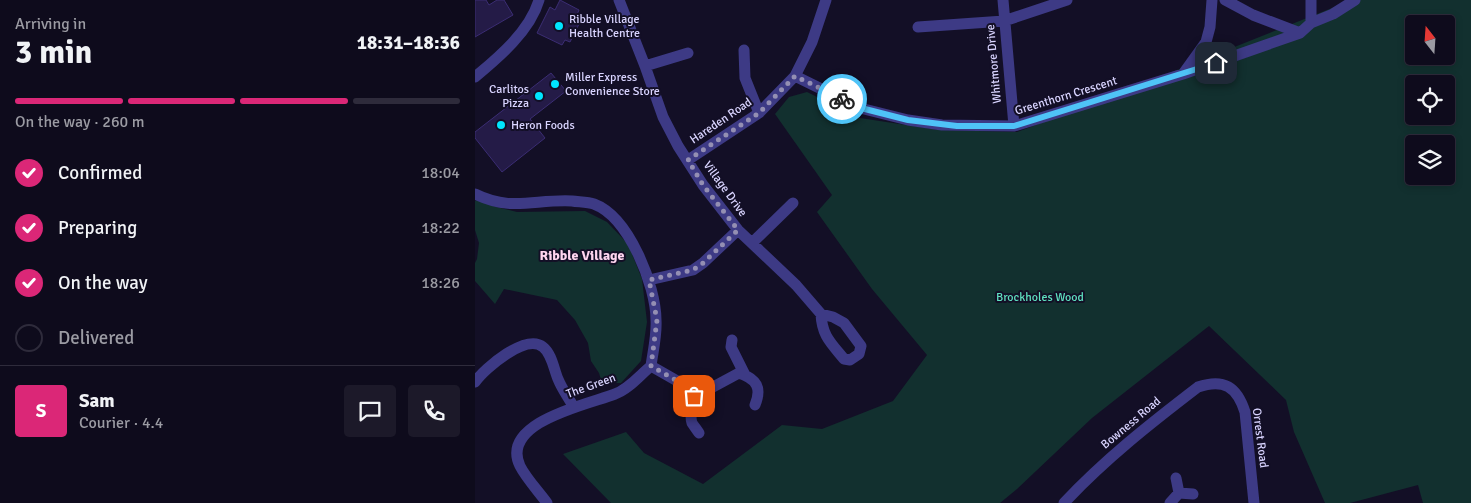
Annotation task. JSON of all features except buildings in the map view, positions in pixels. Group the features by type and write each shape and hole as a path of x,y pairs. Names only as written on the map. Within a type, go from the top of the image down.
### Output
{"street":[{"path":"475,77 491,64 522,31 537,7 539,0"},
{"name":"Village Drive","path":"619,0 663,117 678,146 703,185 738,230 753,242 821,314"},
{"name":"Hareden Road","path":"688,160 759,113 795,76 812,42 826,0"},
{"name":"Whitmore Drive","path":"1003,0 1014,126"},
{"path":"918,27 1004,21 1067,0"},
{"path":"1183,74 1206,42 1211,27 1212,0"},
{"path":"1225,0 1253,15 1300,33"},
{"path":"1311,0 1311,23"},
{"name":"Greenthorn Crescent","path":"795,76 861,108 908,120 949,126 1014,126 1183,74 1300,33 1311,23 1333,14 1355,0"},
{"path":"745,50 745,78 759,113"},
{"path":"645,66 688,53"},
{"path":"475,194 498,203 526,205 554,201 573,201 595,204 614,217 630,237 649,280 657,320 651,366 700,394 739,373 745,375 754,381 758,388 759,394 755,405"},
{"path":"753,242 793,203"},
{"path":"649,280 693,270 738,230"},
{"path":"732,340 731,347 745,375"},
{"path":"475,382 487,368 519,347 531,344 543,347 548,354 559,381 573,406"},
{"name":"The Green","path":"547,503 520,466 517,452 521,439 534,427 573,406 616,394 651,366"},
{"name":"Bowness Road","path":"1064,503 1118,450 1198,387 1211,382 1224,384"},
{"name":"Orrest Road","path":"1224,384 1235,391 1245,412 1254,503"},
{"path":"691,389 694,404 691,421 699,433"},
{"path":"1175,478 1179,493"},
{"path":"1179,493 1193,494"},
{"path":"1171,503 1179,493"}],"green space":[{"name":"Brockholes Wood","path":"1352,0 1471,0 1471,503 1423,503 1418,485 1350,503 1325,503 1294,432 1286,400 1209,326 1092,418 1000,503 611,503 563,454 626,432 644,453 703,484 782,425 822,429 893,401 927,355 872,289 817,212 832,195 775,114 789,97 807,92 860,118 939,130 1017,132"},
{"path":"475,201 517,212 585,211 607,222 628,244 642,279 647,322 641,361 621,383 602,383 599,373 591,361 588,343 575,320 557,300 504,289 495,304 475,281 475,263 479,243 475,230"}],"way so far":[{"path":"694,396 691,389 651,366 657,320 649,280 693,270 738,230 703,185 688,160 759,113 795,76 842,99"}],"place":[{"name":"Ribble Village Health Centre","path":"559,26"},
{"name":"Miller Express Convenience Store","path":"555,84"},
{"name":"Carlitos Pizza","path":"539,96"},
{"name":"Heron Foods","path":"501,125"}],"district":[{"name":"Ribble Village","path":"582,255"}],"route":[{"path":"842,99 861,108 908,120 973,127 1014,126 1216,63"}]}
